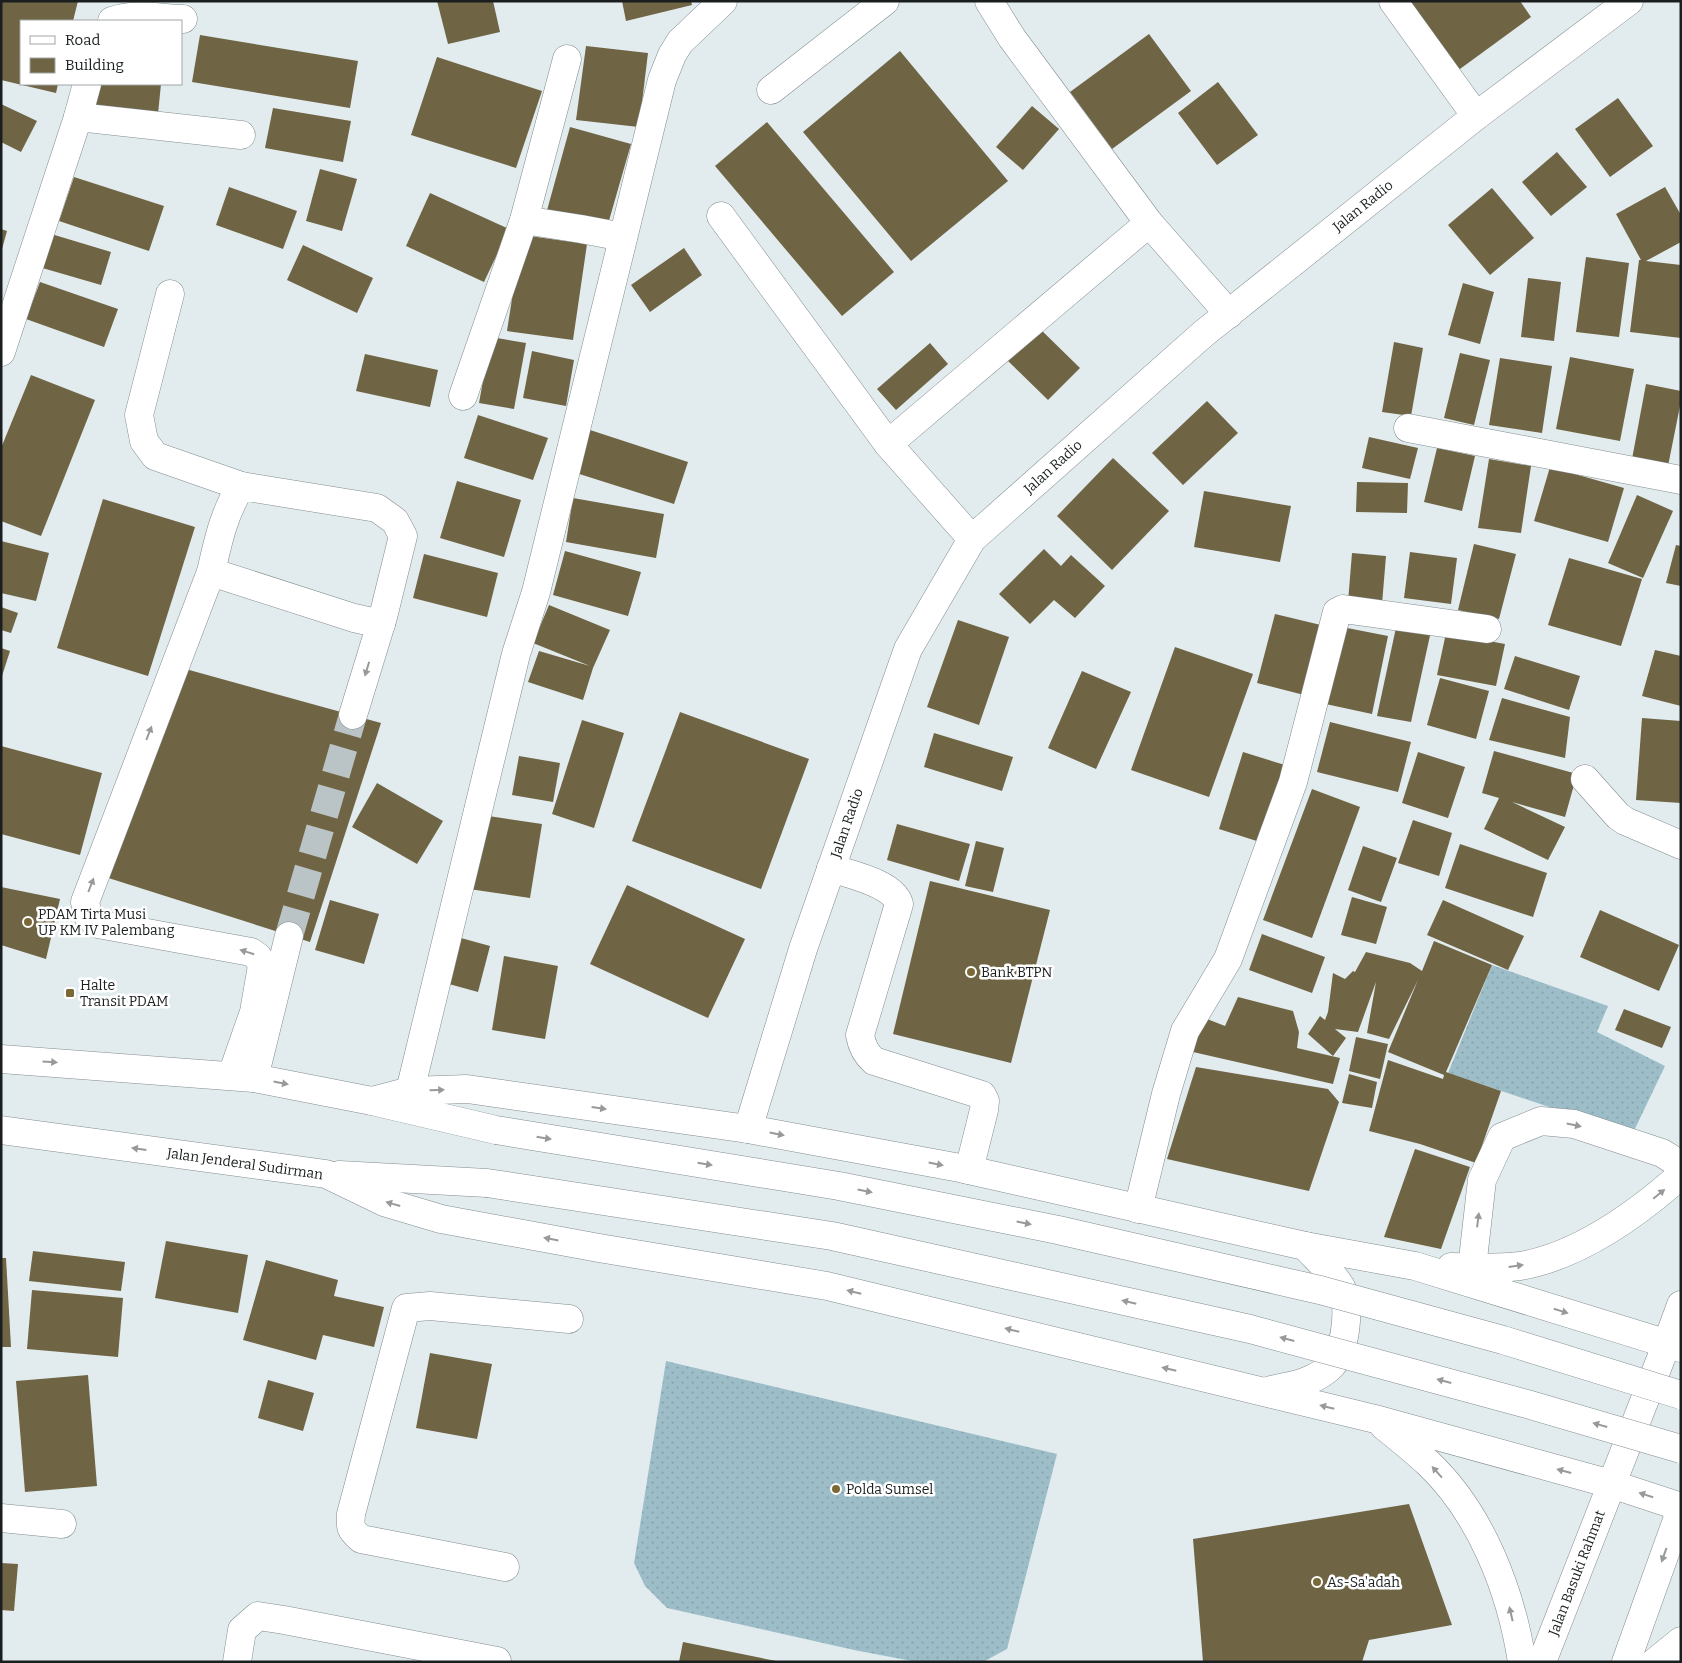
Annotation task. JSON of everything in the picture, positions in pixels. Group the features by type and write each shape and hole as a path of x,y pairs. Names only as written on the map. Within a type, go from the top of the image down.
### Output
{"main road":[{"path":"771,90 885,1"},
{"path":"989,1 1012,38 1149,223 1229,314"},
{"path":"1393,1 1476,116"},
{"name":"Jalan Radio","path":"748,1129 803,949 908,649 972,539 1203,334 1476,116 1629,1"},
{"path":"410,1091 516,654 536,592 662,80 672,55 680,42 722,2"},
{"path":"115,20 138,16 182,19"},
{"path":"462,396 524,220 566,59"},
{"path":"1,352 87,85"},
{"path":"78,117 241,135"},
{"path":"721,216 888,444 972,539"},
{"path":"524,220 623,237"},
{"path":"888,444 1149,223"},
{"path":"170,294 139,415 144,442 155,456 241,486 377,508 394,521 403,536 381,624 353,715"},
{"path":"1408,428 1681,480"},
{"path":"241,486 231,502 223,522 211,572 85,902 88,916 98,924 251,952 258,957 262,966 243,1077"},
{"path":"211,572 354,618 381,624"},
{"path":"1138,1209 1166,1094 1185,1031 1228,959 1293,782 1337,612 1343,609 1487,629"},
{"path":"1585,779 1626,821 1681,846"},
{"path":"831,868 890,890 898,900 899,904 860,1035 862,1044 868,1056 874,1062 982,1095 985,1101 984,1110 969,1170"},
{"path":"243,1077 288,936"},
{"path":"1,1059 243,1077 372,1101 496,1130 839,1186 1058,1230 1320,1290 1503,1340 1681,1395"},
{"path":"372,1101 410,1091 467,1089 748,1129 969,1170 1305,1246 1415,1266 1674,1346"},
{"path":"1472,1268 1482,1180 1502,1137 1542,1121 1574,1124 1662,1153 1681,1165"},
{"name":"Jalan Jenderal Sudirman","path":"1,1130 326,1174 384,1202 441,1218 599,1248 827,1286 1375,1419 1611,1484 1681,1508"},
{"path":"326,1174 487,1183 832,1236 1250,1329 1526,1404 1681,1449"},
{"path":"1415,1266 1493,1268 1520,1266 1542,1261 1616,1226 1681,1175"},
{"path":"1264,1392 1308,1381 1332,1364 1340,1350 1346,1322 1346,1304 1342,1289 1332,1274 1305,1246"},
{"name":"Jalan Basuki Rahmat","path":"1542,1662 1611,1484 1674,1346 1681,1305"},
{"path":"505,1567 361,1539 353,1532 350,1526 351,1514 406,1308 430,1306 569,1320"},
{"path":"1375,1419 1429,1464 1448,1485 1466,1511 1486,1545 1502,1582 1522,1662"},
{"path":"1626,1662 1681,1508"},
{"path":"1,1518 62,1524"},
{"path":"237,1662 242,1630 258,1616 458,1658 496,1661"},
{"path":"1655,1662 1681,1641"}],"shaded area":[{"path":"1492,965 1608,1006 1597,1032 1665,1066 1632,1135 1448,1073"},
{"path":"666,1361 1057,1454 1007,1649 983,1662 917,1662 854,1650 667,1608 645,1586 634,1563"}],"building":[{"path":"1,1 78,1 73,20 20,20 20,84 1,80"},
{"path":"437,1 493,1 500,32 448,44"},
{"path":"622,1 691,1 692,5 626,21"},
{"path":"1406,1 1520,1 1531,17 1449,77"},
{"path":"1149,34 1191,91 1112,149 1070,92"},
{"path":"200,35 358,61 350,108 192,82"},
{"path":"586,46 648,53 639,127 576,120"},
{"path":"900,51 1008,181 911,261 803,132"},
{"path":"437,57 542,91 516,168 411,135"},
{"path":"1218,82 1258,135 1217,165 1178,113"},
{"path":"22,85 58,85 56,93"},
{"path":"97,85 161,85 158,114 95,109"},
{"path":"1618,98 1653,146 1610,177 1575,129"},
{"path":"1,104 37,121 21,152 1,142"},
{"path":"1032,106 1059,129 1023,170 996,147"},
{"path":"273,108 351,121 343,162 265,148"},
{"path":"767,122 894,272 842,316 715,166"},
{"path":"570,127 631,144 606,231 546,214"},
{"path":"1557,152 1587,187 1551,216 1522,182"},
{"path":"320,169 357,179 342,231 306,221"},
{"path":"74,177 164,206 149,251 59,221"},
{"path":"229,187 297,211 283,249 216,225"},
{"path":"1665,187 1681,215 1681,242 1646,261 1681,265 1681,338 1630,332 1639,260 1641,260 1616,214"},
{"path":"1492,188 1534,238 1490,275 1448,225"},
{"path":"430,193 509,229 484,282 406,246"},
{"path":"1,229 7,231 2,249 1,249"},
{"path":"48,233 111,252 101,285 39,267"},
{"path":"522,235 587,244 573,340 507,331"},
{"path":"303,245 373,278 357,313 287,280"},
{"path":"684,248 702,275 650,312 631,285"},
{"path":"1586,257 1629,263 1619,337 1576,332"},
{"path":"1528,278 1561,282 1554,341 1521,337"},
{"path":"40,282 118,309 104,347 26,319"},
{"path":"1463,283 1494,292 1480,344 1448,335"},
{"path":"1035,324 1080,368 1048,400 1004,357"},
{"path":"491,337 526,343 514,409 479,403"},
{"path":"1394,342 1423,348 1411,416 1382,412"},
{"path":"930,343 948,364 896,410 877,389"},
{"path":"532,351 574,360 566,406 523,398"},
{"path":"1460,353 1490,360 1474,425 1444,418"},
{"path":"365,354 438,370 430,407 356,391"},
{"path":"1570,357 1634,369 1620,441 1556,429"},
{"path":"1500,358 1552,366 1542,433 1489,425"},
{"path":"31,375 95,400 41,536 1,521 1,448"},
{"path":"1646,384 1681,391 1681,401 1668,466 1632,459"},
{"path":"1207,401 1238,433 1183,485 1152,453"},
{"path":"478,415 548,438 533,480 464,458"},
{"path":"587,429 688,462 674,504 573,472"},
{"path":"1369,437 1418,448 1410,479 1362,468"},
{"path":"1437,448 1475,456 1462,511 1424,502"},
{"path":"1113,458 1169,511 1112,570 1057,516"},
{"path":"1489,459 1531,466 1521,533 1478,528"},
{"path":"1550,467 1624,488 1608,542 1534,521"},
{"path":"457,481 521,500 504,557 440,538"},
{"path":"1357,482 1408,483 1407,513 1356,512"},
{"path":"1204,491 1291,506 1280,562 1194,547"},
{"path":"1637,495 1673,511 1643,578 1608,563"},
{"path":"573,498 664,514 656,558 566,542"},
{"path":"103,499 195,527 148,676 57,648"},
{"path":"1,541 49,553 36,601 1,593"},
{"path":"1474,544 1516,554 1499,619 1458,610"},
{"path":"1676,545 1681,546 1681,586 1666,583"},
{"path":"1044,549 1061,566 1071,555 1105,586 1075,618 1054,600 1030,624 999,594"},
{"path":"565,551 641,572 628,616 553,595"},
{"path":"1410,552 1457,558 1451,604 1404,598"},
{"path":"1352,553 1386,556 1382,604 1348,602"},
{"path":"424,554 498,573 487,617 413,598"},
{"path":"1569,558 1642,579 1621,646 1548,625"},
{"path":"549,605 610,630 593,668 583,700 528,682 539,651 590,666 533,643"},
{"path":"1,607 18,613 11,633 1,630"},
{"path":"1275,614 1325,626 1308,696 1257,683"},
{"path":"958,620 1009,637 979,725 927,707"},
{"path":"1397,623 1431,631 1411,722 1377,716"},
{"path":"1337,626 1388,636 1372,714 1321,703"},
{"path":"1446,633 1505,644 1496,686 1437,675"},
{"path":"1175,647 1253,674 1209,797 1131,770"},
{"path":"1,648 10,651 2,676 1,676"},
{"path":"1655,650 1681,656 1681,706 1642,696"},
{"path":"1515,656 1580,676 1569,710 1504,689"},
{"path":"182,668 381,723 310,942 99,875"},
{"path":"1082,671 1131,692 1096,769 1048,748"},
{"path":"1440,678 1489,691 1476,739 1427,725"},
{"path":"1502,698 1570,717 1565,758 1489,740"},
{"path":"680,712 809,759 761,889 632,841"},
{"path":"1642,718 1681,721 1681,803 1636,800"},
{"path":"582,720 624,733 594,828 552,814"},
{"path":"1330,722 1411,742 1398,792 1317,772"},
{"path":"934,733 1013,757 1002,791 924,767"},
{"path":"1,746 102,773 80,855 1,834"},
{"path":"1494,751 1577,774 1565,817 1512,802 1565,827 1548,860 1484,829 1499,798 1482,793"},
{"path":"1243,752 1288,766 1263,843 1219,829"},
{"path":"1418,752 1465,767 1448,818 1402,803"},
{"path":"519,756 560,763 553,802 512,795"},
{"path":"377,783 443,821 417,864 352,827"},
{"path":"1312,789 1360,807 1312,938 1263,920"},
{"path":"482,815 542,824 530,898 469,889"},
{"path":"1413,820 1452,833 1439,876 1398,863"},
{"path":"897,824 970,844 959,881 887,860"},
{"path":"976,841 1004,848 993,892 965,886"},
{"path":"1460,844 1547,873 1533,917 1445,888"},
{"path":"1363,846 1397,858 1381,902 1348,890"},
{"name":"Bank BTPN","path":"930,881 1050,910 1011,1063 893,1034"},
{"path":"627,885 745,939 708,1018 590,964"},
{"name":"PDAM Tirta Musi UP KM IV Palembang","path":"1,887 60,899 46,959 1,945"},
{"path":"1352,897 1387,907 1376,944 1341,935"},
{"path":"330,900 379,914 364,964 315,950"},
{"path":"1443,900 1524,936 1508,970 1427,935"},
{"path":"1600,910 1679,945 1659,991 1580,957"},
{"path":"1262,934 1325,957 1312,993 1249,970"},
{"path":"461,938 490,946 478,992 449,984"},
{"path":"1434,941 1492,965 1446,1072 1501,1091 1476,1163 1420,1144 1369,1131 1388,1060 1443,1079 1444,1075 1388,1052 1418,980 1389,1039 1367,1033 1376,982 1358,1032 1335,1029 1346,1038 1333,1056 1308,1034 1320,1016 1325,1020 1328,1012 1333,973 1345,979 1353,971 1355,972 1366,952 1410,963 1422,971"},
{"path":"504,956 558,966 545,1039 492,1030"},
{"path":"1238,997 1293,1011 1299,1032 1297,1048 1340,1058 1333,1084 1193,1052 1202,1017 1225,1026"},
{"path":"1624,1009 1671,1027 1662,1048 1615,1030"},
{"path":"1356,1037 1388,1044 1380,1079 1349,1071"},
{"path":"1196,1067 1328,1089 1339,1102 1309,1191 1167,1159"},
{"path":"1349,1074 1377,1082 1372,1108 1342,1103"},
{"path":"1415,1149 1470,1167 1441,1249 1384,1237"},
{"path":"166,1241 248,1255 238,1313 155,1298"},
{"path":"33,1251 125,1262 121,1291 29,1281"},
{"path":"1,1258 6,1258 11,1347 1,1347"},
{"path":"266,1260 338,1280 334,1296 384,1307 374,1347 323,1335 316,1360 243,1340"},
{"path":"32,1290 123,1298 118,1357 27,1349"},
{"path":"430,1353 492,1364 477,1439 416,1428"},
{"path":"88,1375 97,1486 25,1492 16,1381"},
{"path":"268,1380 314,1393 303,1431 258,1418"},
{"name":"As-Sa'adah","path":"1409,1504 1452,1625 1369,1640 1362,1662 1203,1662 1193,1539"},
{"path":"1,1563 18,1564 14,1611 1,1610"},
{"path":"683,1642 776,1661 776,1662 679,1662"}],"tunnel":[{"path":"289,936 353,715"}],"place":[{"name":"PDAM Tirta Musi UP KM IV Palembang","path":"28,922"},
{"name":"Bank BTPN","path":"971,972"},
{"name":"Halte Transit PDAM","path":"70,993"},
{"name":"Polda Sumsel","path":"836,1489"},
{"name":"As-Sa'adah","path":"1317,1582"}]}
